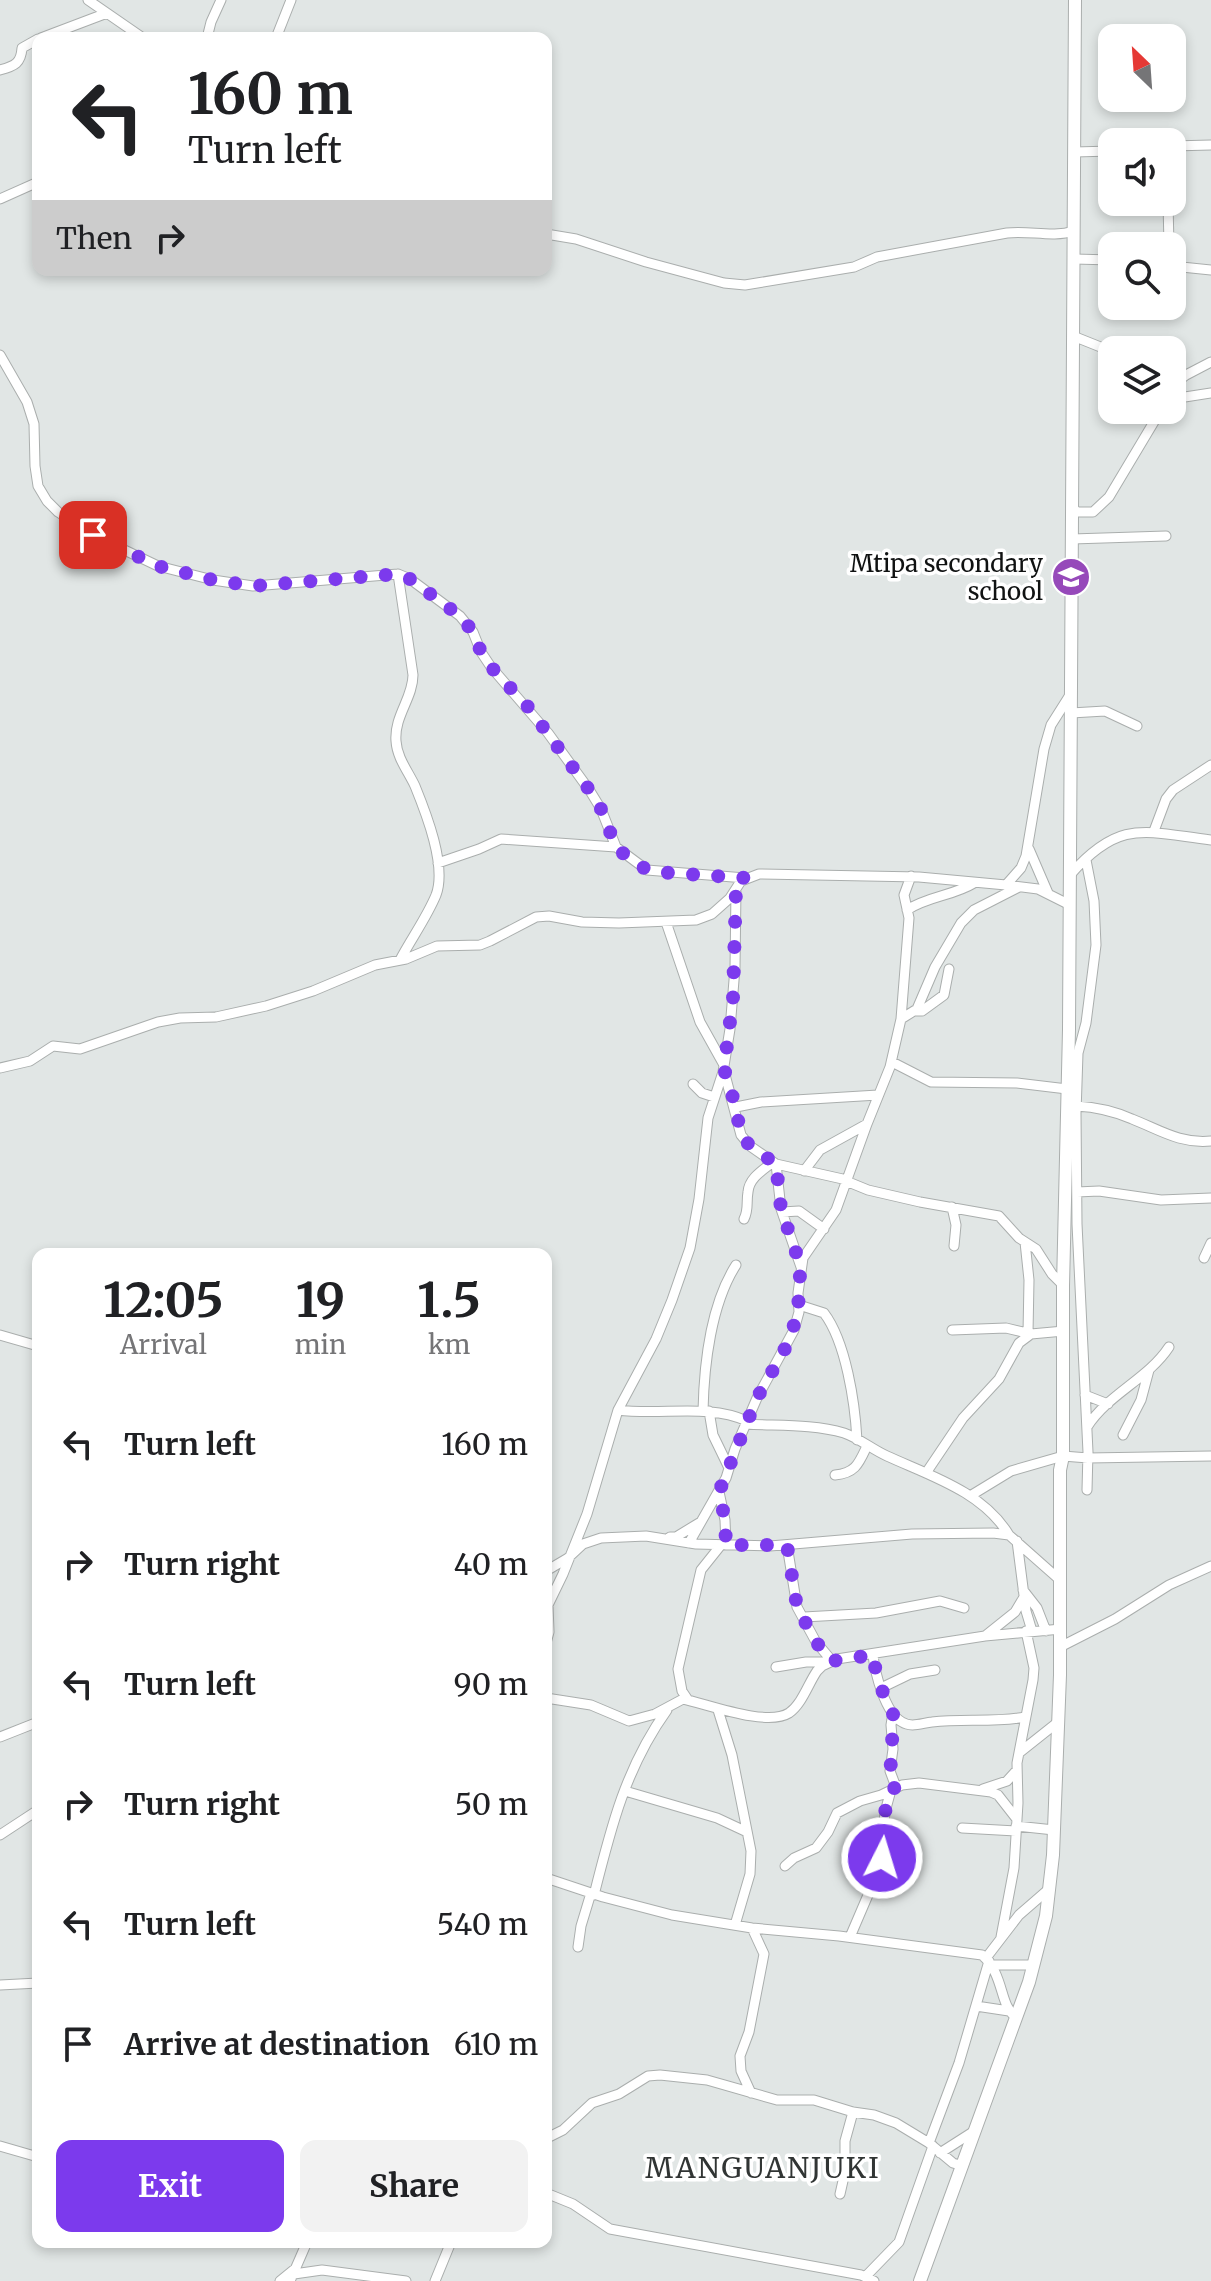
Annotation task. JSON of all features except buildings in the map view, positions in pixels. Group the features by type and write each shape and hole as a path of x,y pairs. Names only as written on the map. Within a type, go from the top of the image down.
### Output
{"main road":[{"path":"920,2281 976,2130 1013,2014 1034,1965 1046,1916 1054,1830 1061,1629 1060,1470 1063,1456 1070,905 1075,0"}],"street":[{"path":"88,0 134,32"},
{"path":"209,32 221,0"},
{"path":"278,32 291,0"},
{"path":"57,32 107,13"},
{"path":"0,70 15,65 21,59 22,48 32,43"},
{"path":"1186,146 1211,145"},
{"path":"1074,152 1098,151"},
{"path":"0,199 32,185"},
{"path":"552,235 576,239 711,279 745,285 854,267 877,257 1019,231 1053,235 1074,231"},
{"path":"1074,259 1098,260"},
{"path":"1186,267 1211,270"},
{"path":"1073,336 1098,346"},
{"path":"0,355 27,402 34,424 38,486 58,512 93,535 158,566 213,580 253,586 398,574 410,579 460,616 473,632 491,667 539,721 590,791 616,847 647,870 746,878 786,873 911,876 1038,889 1070,905"},
{"path":"1186,375 1211,362"},
{"path":"1186,397 1211,393"},
{"path":"1072,507 1077,512 1093,512 1109,497 1149,424"},
{"path":"1072,539 1166,536"},
{"path":"398,574 413,683 396,724 396,741 400,760 414,786 431,833 438,863 437,892 400,960"},
{"path":"1006,885 1021,868 1029,849 1044,749 1051,725 1071,693"},
{"path":"1071,713 1105,711 1137,726"},
{"path":"1154,831 1166,799 1173,790 1211,765"},
{"path":"1070,875 1113,839 1134,832 1154,831 1211,840"},
{"path":"438,863 501,839 616,847"},
{"path":"1029,849 1048,894"},
{"path":"1086,860 1094,901 1096,945 1086,1023 1078,1053 1076,1106 1087,1490"},
{"path":"692,1544 719,1492 746,1422 794,1330 801,1267 808,1248 836,1210 892,1062 901,1019 909,918 904,895 911,876"},
{"path":"0,1068 30,1061 53,1046 80,1049 158,1022 216,1017 266,1006 313,991 375,965 400,960 437,946 480,945 536,917 582,922 696,920 712,914 746,878"},
{"path":"907,910 976,882"},
{"path":"915,1011 935,967 961,923 981,906 1021,886"},
{"path":"552,1596 587,1514 618,1410 656,1339 690,1248 698,1211 708,1118 724,1067 733,998 736,889"},
{"path":"666,922 700,1022 724,1067 744,1140 775,1163 847,1180 868,1190 999,1216 1036,1249 1063,1285"},
{"path":"901,1019 915,1011 922,1011 944,995 949,969"},
{"path":"892,1062 931,1082 1017,1083 1067,1089"},
{"path":"693,1084 702,1093 714,1097"},
{"path":"736,1107 761,1102 878,1095"},
{"path":"1076,1106 1097,1108 1131,1118 1163,1135 1181,1140 1211,1141"},
{"path":"804,1171 820,1150 867,1124"},
{"path":"775,1163 782,1212 801,1267"},
{"path":"744,1219 749,1187 757,1175 775,1163"},
{"path":"1077,1192 1099,1191 1161,1200 1211,1198"},
{"path":"952,1207 956,1225 954,1246"},
{"path":"782,1212 799,1211 824,1229"},
{"path":"926,1473 963,1418 999,1379 1019,1343 1029,1334 1025,1242"},
{"path":"1204,1258 1211,1243"},
{"path":"729,1468 713,1435 706,1411 706,1361 720,1303 729,1275 736,1265"},
{"path":"799,1305 824,1313 837,1333 856,1419 857,1440"},
{"path":"952,1330 991,1327 1029,1334 1064,1331"},
{"path":"0,1335 32,1344"},
{"path":"1087,1427 1108,1404 1149,1370 1169,1347"},
{"path":"1123,1435 1141,1400 1149,1370"},
{"path":"1085,1395 1108,1404"},
{"path":"618,1410 663,1413 706,1411 736,1416 746,1422 846,1433 970,1496 1061,1581"},
{"path":"835,1475 847,1473 858,1466 867,1446"},
{"path":"970,1496 1011,1471 1063,1456 1211,1456"},
{"path":"688,1700 682,1691 678,1669 704,1566 723,1545 725,1520 719,1492"},
{"path":"552,1567 583,1544 601,1538 676,1537 702,1521"},
{"path":"658,1537 692,1544 723,1545 787,1545 912,1534 1013,1538"},
{"path":"1001,1937 1014,1868 1019,1753 1034,1668 1013,1538"},
{"path":"692,1544 704,1566"},
{"path":"787,1545 797,1607 830,1662"},
{"path":"1060,1647 1115,1619 1169,1585 1211,1566"},
{"path":"1024,1594 1041,1614 1046,1631"},
{"path":"985,1636 1015,1612 1024,1594"},
{"path":"804,1617 876,1613 940,1601 964,1608"},
{"path":"776,1667 830,1662 985,1636 1061,1629"},
{"path":"873,1655 881,1688 893,1713 903,1724 1025,1717"},
{"path":"552,1699 591,1705 629,1721 644,1719 678,1701 688,1700 718,1710 775,1717 789,1713 796,1706 817,1671 830,1662"},
{"path":"881,1688 910,1674 935,1670"},
{"path":"578,1947 581,1926 613,1816 635,1760 668,1708"},
{"path":"718,1710 732,1755 751,1862 735,1925"},
{"path":"850,1937 880,1867 885,1812 894,1789 890,1771 893,1713"},
{"path":"1019,1753 1058,1722"},
{"path":"0,1737 32,1724"},
{"path":"980,1790 1007,1781 1017,1770"},
{"path":"785,1866 816,1848 837,1813 860,1801 919,1783 998,1795 1016,1826"},
{"path":"625,1791 717,1818 747,1832"},
{"path":"0,1835 32,1815"},
{"path":"962,1828 1016,1826 1054,1830"},
{"path":"552,1880 672,1915 752,1928 976,1954 989,1962 997,1973 1013,2014"},
{"path":"552,2195 573,2204 610,2229 870,2278 899,2242 934,2147 989,1962 1001,1937 1019,1915 1049,1889"},
{"path":"751,2093 741,2071 740,2056 749,2032 764,1954 752,1928"},
{"path":"989,1962 1034,1965"},
{"path":"0,1985 32,1983"},
{"path":"976,2006 1013,2014"},
{"path":"552,2136 592,2103 619,2094 654,2075 707,2080 777,2100 824,2102 874,2115 896,2123 953,2163 963,2166"},
{"path":"840,2194 845,2172 845,2141 853,2112"},
{"path":"934,2147 976,2130"},
{"path":"0,2146 32,2155"},
{"path":"293,2275 304,2248"},
{"path":"435,2281 449,2248"},
{"path":"280,2281 293,2275 322,2270 406,2281"}],"place":[{"name":"Mtipa secondary school","path":"1071,577"}],"district":[{"name":"MANGUANJUKI","path":"763,2168"}],"route":[{"path":"93,535 158,566 253,586 398,574 410,579 460,616 473,632 491,667 529,708 590,791 616,847 626,856 647,870 656,872 746,878 736,889 733,998 724,1069 741,1135 750,1146 776,1164 781,1209 801,1267 799,1312 794,1330 757,1398 719,1492 726,1545 787,1545 797,1607 823,1651 832,1661 873,1655 877,1678 893,1713 890,1776 896,1787 891,1790 885,1812 882,1858"}]}
